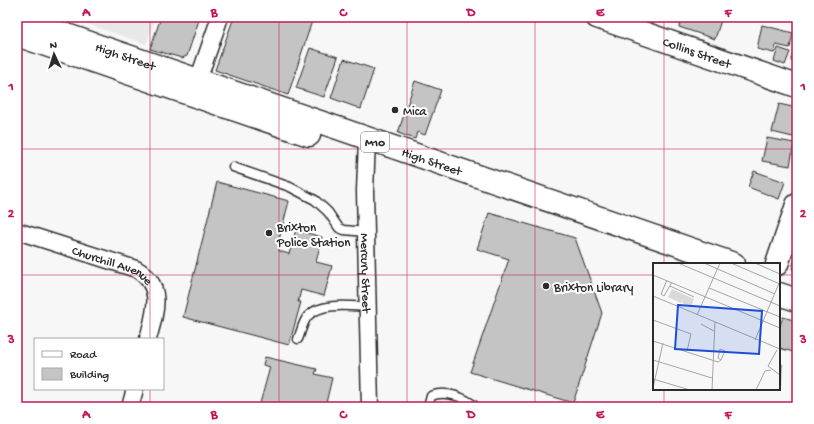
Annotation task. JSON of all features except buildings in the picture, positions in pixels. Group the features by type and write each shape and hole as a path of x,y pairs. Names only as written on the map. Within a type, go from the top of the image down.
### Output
{"main road":[{"name":"Collins Street","path":"597,17 797,86"},
{"name":"High Street","path":"17,18 196,87 686,263"},
{"name":"High Street","path":"17,35 196,87"},
{"name":"High Street","path":"366,147 731,263"},
{"path":"777,263 797,205"},
{"path":"780,280 797,286"},
{"path":"780,294 797,300"}],"street":[{"path":"196,87 220,17"},
{"name":"Mercury Street","path":"366,147 366,232 370,407"},
{"name":"Churchill Avenue","path":"17,231 136,269 146,274 152,281 155,289 154,318 148,338"},
{"path":"130,407 135,390"}],"lane":[{"path":"233,167 290,187 315,200 328,212 339,228 344,230 366,232"},
{"path":"298,339 307,317 316,310 324,307 368,307"},
{"path":"428,407 431,396 437,393 446,393 468,400 476,407"}],"shaded area":[{"path":"67,17 156,17 146,44"}],"place":[{"name":"Mica","path":"395,110"},
{"name":"Brixton Police Station","path":"269,233"},
{"name":"Brixton Library","path":"546,286"}]}
